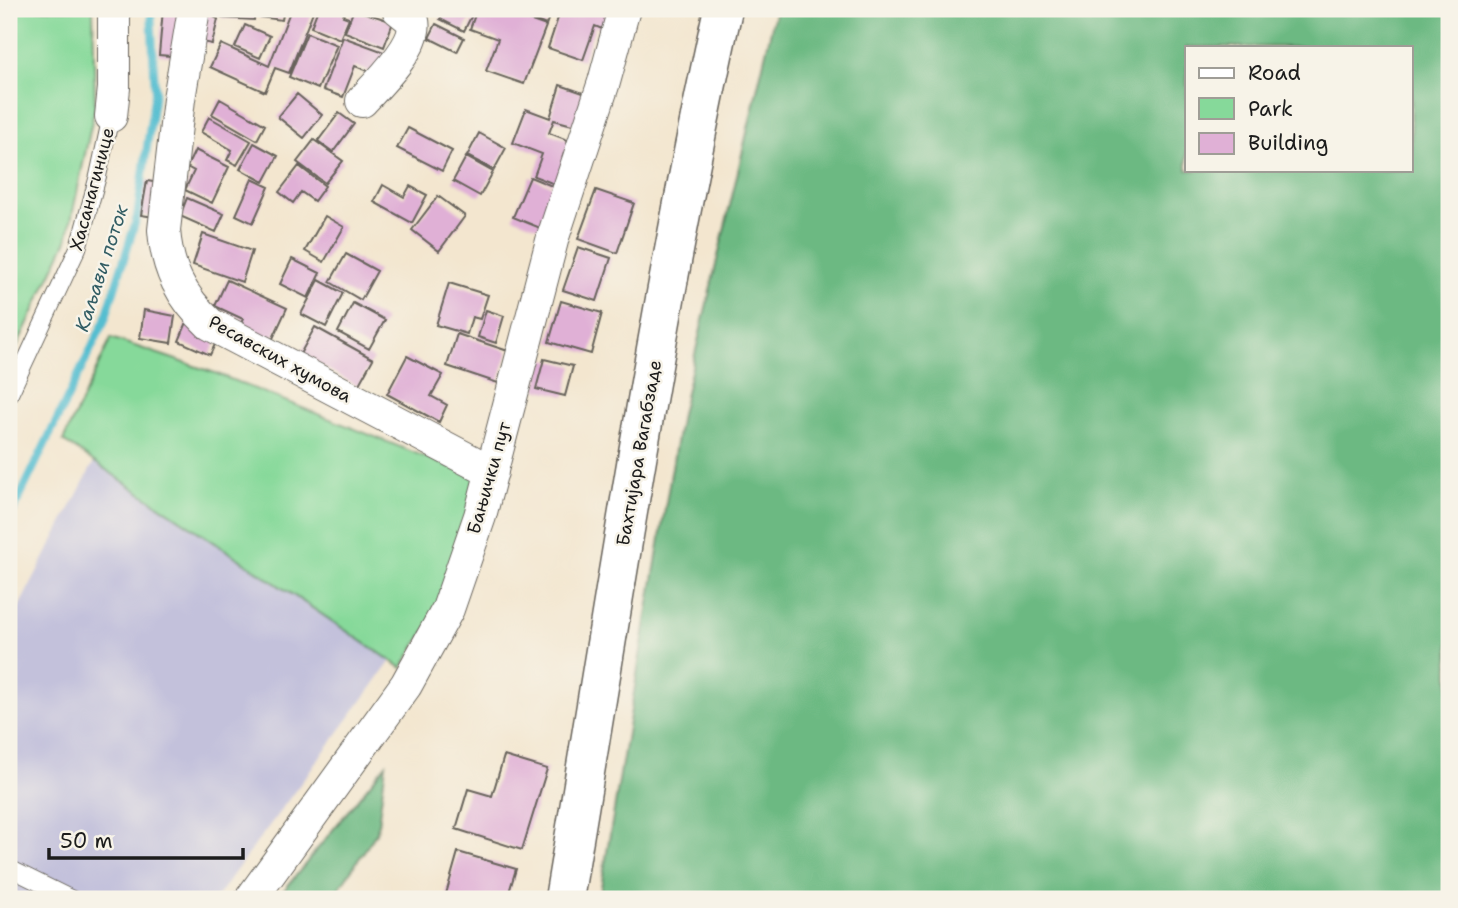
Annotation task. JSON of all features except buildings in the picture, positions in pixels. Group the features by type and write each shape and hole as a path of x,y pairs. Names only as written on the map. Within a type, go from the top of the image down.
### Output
{"main road":[{"name":"Бахтијара Вагабзаде","path":"564,899 661,322 723,9"}],"street":[{"name":"Хасанагинице","path":"111,116 115,76 114,9"},
{"name":"Ресавских хумова","path":"194,9 179,99 164,230 165,249 178,286 196,311 210,324 492,472"},
{"name":"Бањички пут","path":"251,899 406,685 448,609 492,472 527,327 553,237 604,82 624,9"},
{"path":"362,101 395,63 414,33 412,13"}],"lane":[{"name":"Хасанагинице","path":"9,396 78,248 99,176 111,116"},
{"path":"9,867 72,899"}],"shaded area":[{"path":"94,462 391,661 215,899 9,899 9,626"}],"green space":[{"path":"9,9 93,9 95,107 67,240 9,363"},
{"path":"776,9 1449,9 1449,899 599,899 681,414"},
{"path":"111,338 215,373 483,480 441,605 402,668 63,441"},
{"path":"386,764 377,832 332,899 277,899"}],"waterway":[{"name":"Каљави поток","path":"9,519 105,320 137,217 155,91 151,9"}]}
